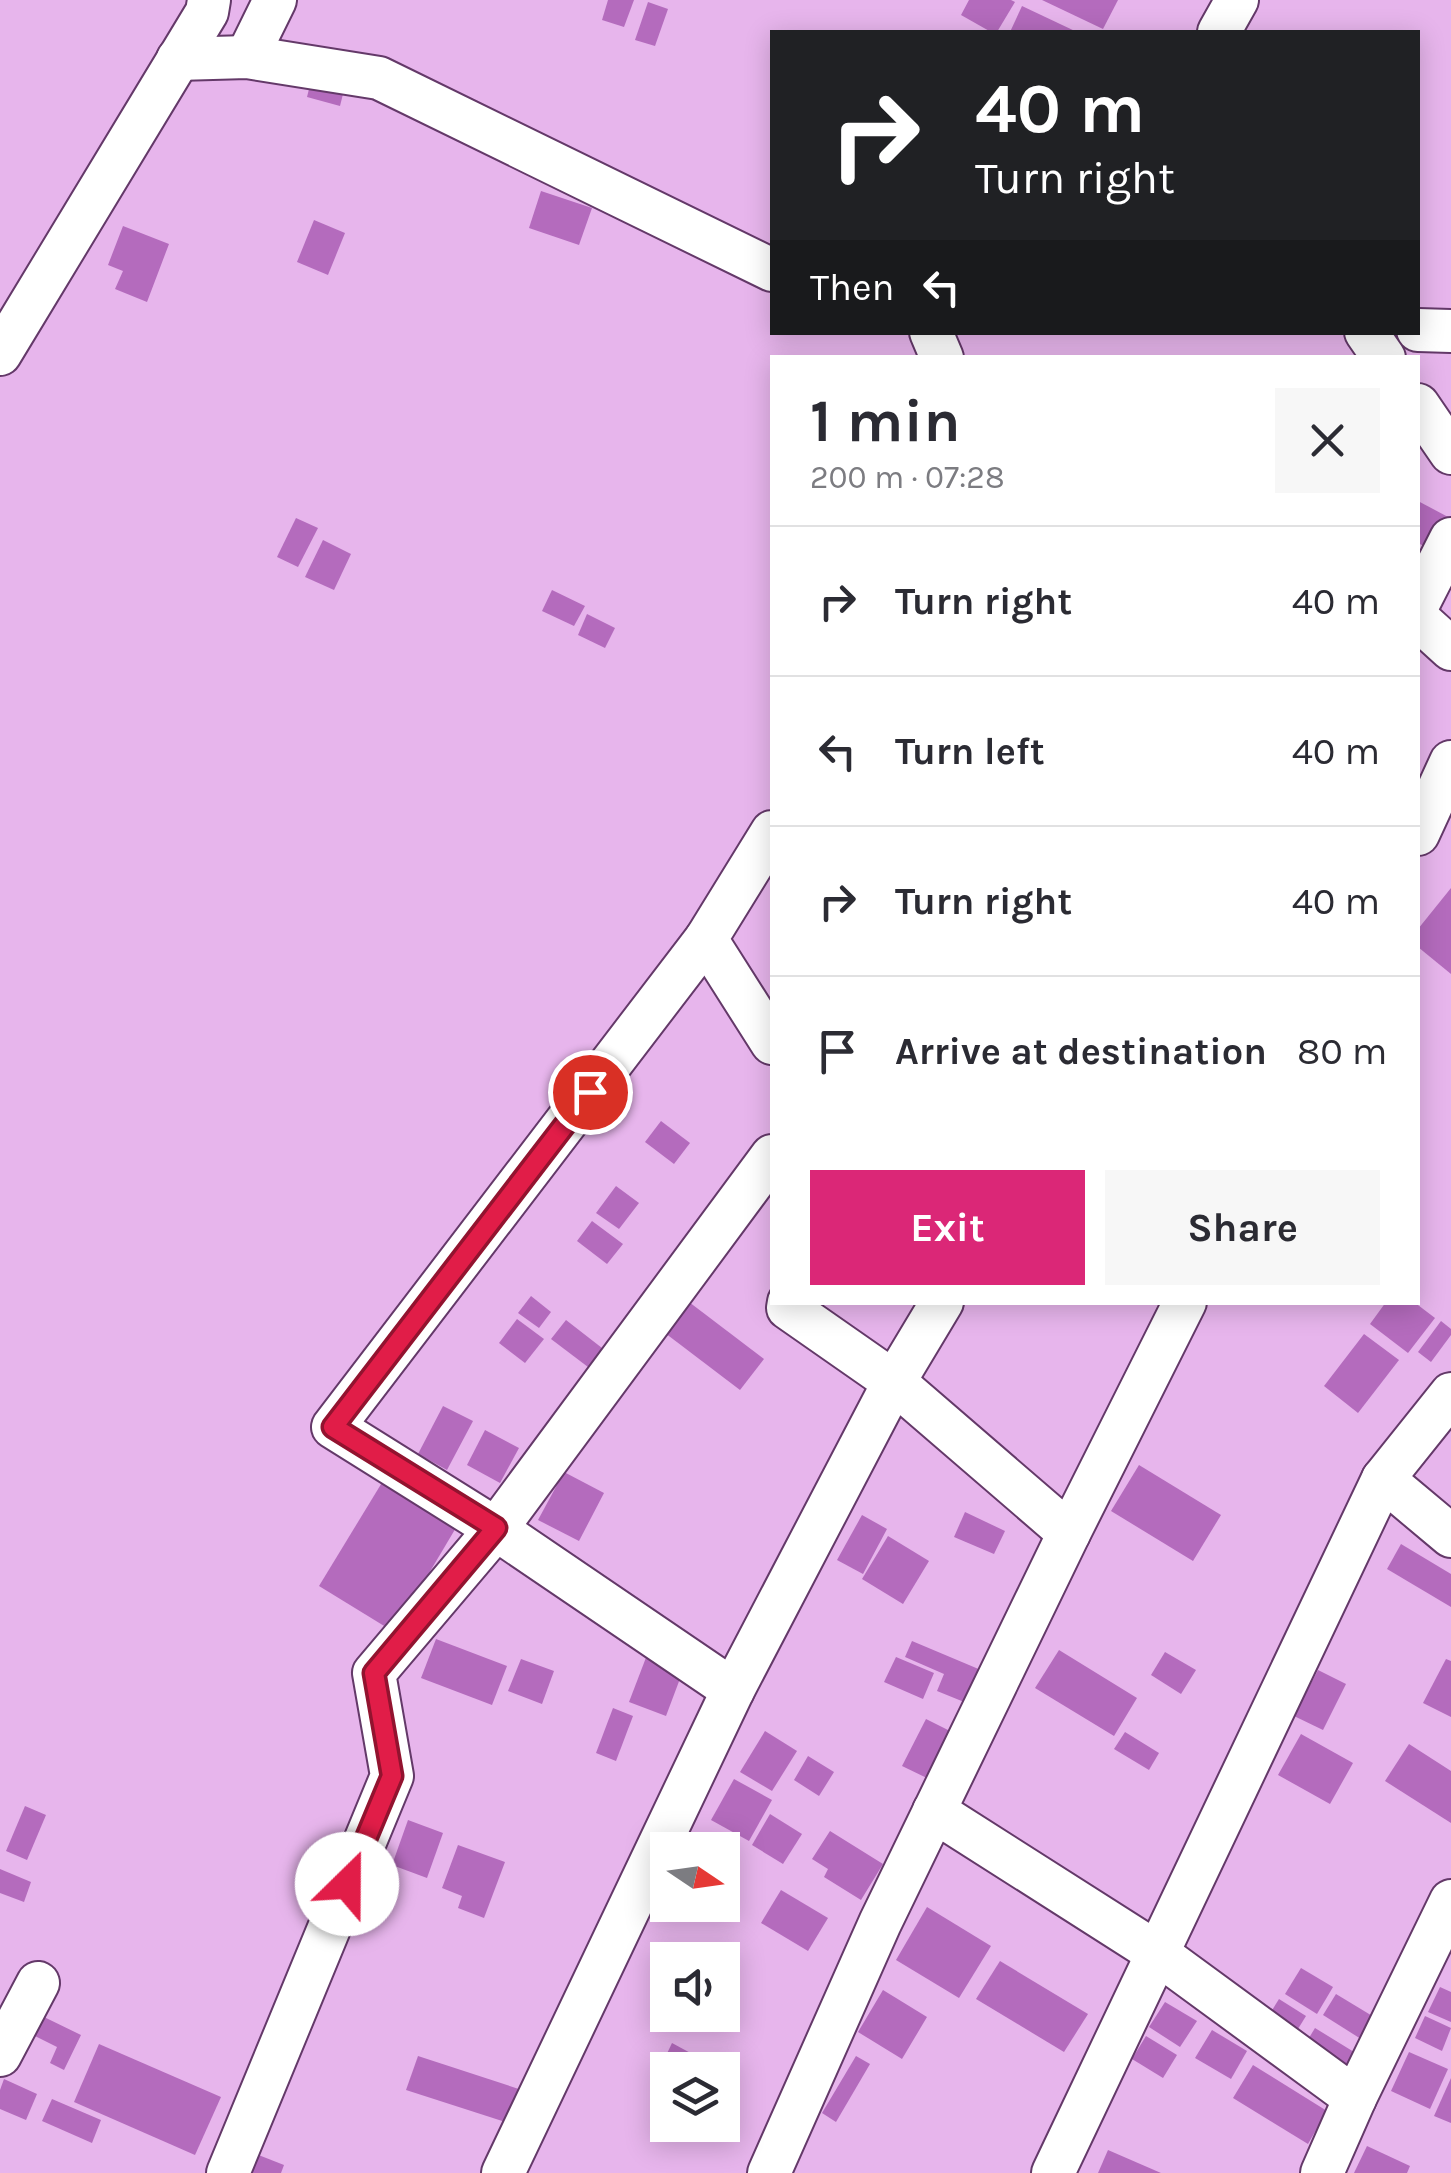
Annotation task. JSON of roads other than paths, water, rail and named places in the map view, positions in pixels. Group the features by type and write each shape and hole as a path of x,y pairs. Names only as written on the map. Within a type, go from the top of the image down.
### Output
{"street":[{"path":"0,354 206,12 209,0"},
{"path":"246,57 275,0"},
{"path":"1220,30 1237,0"},
{"path":"178,58 246,57 379,78 770,269"},
{"path":"1420,330 1451,331"},
{"path":"1420,408 1451,453"},
{"path":"1420,600 1451,539"},
{"path":"1420,621 1451,649"},
{"path":"1420,830 1451,762"},
{"path":"734,1690 496,1528 333,1427 706,939 770,835"},
{"path":"706,939 770,1040"},
{"path":"228,2173 392,1776 374,1673 496,1528 770,1159"},
{"path":"788,1305 894,1382 1069,1534"},
{"path":"503,2173 734,1690 894,1382 940,1305"},
{"path":"769,2173 880,1923 1184,1305"},
{"path":"1053,2173 1383,1479 1451,1394"},
{"path":"1383,1479 1451,1536"},
{"path":"934,1811 1157,1953 1354,2098"},
{"path":"1322,2173 1354,2098 1451,1902"},
{"path":"0,2055 38,1982"}]}
